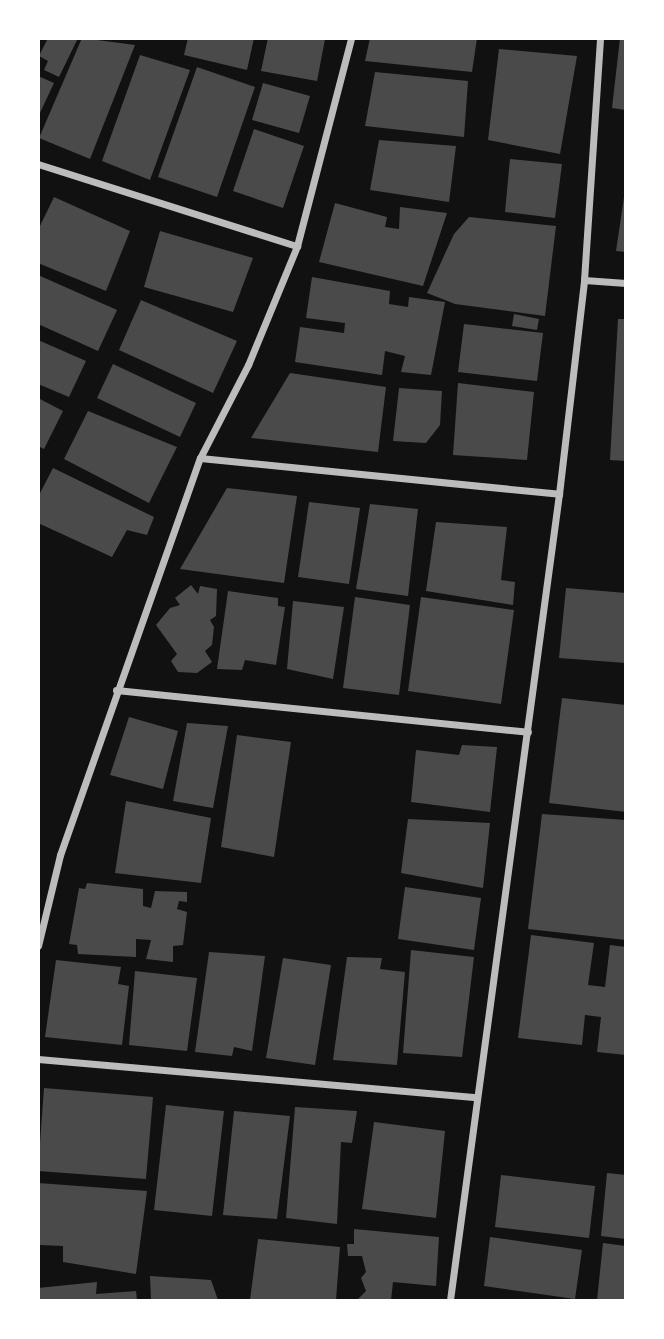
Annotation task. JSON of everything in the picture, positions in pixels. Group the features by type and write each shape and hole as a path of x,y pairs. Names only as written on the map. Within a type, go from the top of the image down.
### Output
{"street":[{"path":"38,946 60,855 200,458 248,365 297,246 351,38"},
{"path":"450,1300 559,494 584,279 600,38"},
{"path":"38,164 297,246"},
{"path":"584,279 625,283"},
{"path":"200,458 559,494"},
{"path":"116,690 528,732"},
{"path":"38,1059 476,1097"}],"building":[{"path":"48,38 78,38 59,77 44,70 48,61 39,56"},
{"path":"82,38 135,45 90,159 39,138"},
{"path":"188,38 254,38 247,70 184,55"},
{"path":"268,38 325,39 317,81 261,71"},
{"path":"370,38 477,38 472,72 365,61"},
{"path":"620,38 626,38 626,110 612,108"},
{"path":"499,49 577,56 560,154 488,140"},
{"path":"140,55 190,70 150,180 102,161"},
{"path":"197,67 255,87 217,197 158,177"},
{"path":"375,72 468,81 464,137 365,126"},
{"path":"38,76 54,83 38,117"},
{"path":"263,83 310,96 299,133 252,120"},
{"path":"254,129 304,146 283,208 233,191"},
{"path":"379,140 456,146 449,202 370,190"},
{"path":"510,159 562,164 555,218 505,212"},
{"path":"54,197 130,231 106,291 38,263 38,230"},
{"path":"626,197 626,252 616,251"},
{"path":"335,203 387,217 385,227 399,229 400,207 447,213 423,286 319,262"},
{"path":"469,217 556,226 545,316 455,304 427,293 454,234"},
{"path":"160,231 253,258 233,312 144,287"},
{"path":"38,275 117,310 98,351 38,324"},
{"path":"312,277 390,291 389,304 408,307 409,297 445,302 431,375 401,372 405,356 385,351 382,375 295,362 300,327 344,333 345,323 306,318"},
{"path":"141,300 237,341 213,393 119,350"},
{"path":"514,314 539,319 537,330 512,326"},
{"path":"618,319 626,319 626,461 610,460"},
{"path":"464,324 543,333 537,381 458,372"},
{"path":"38,340 86,361 69,397 38,384"},
{"path":"113,364 196,403 180,437 97,398"},
{"path":"290,373 386,387 378,452 251,438"},
{"path":"458,383 534,392 527,460 453,455"},
{"path":"399,388 442,391 440,425 426,443 393,441"},
{"path":"38,398 63,411 44,449 38,446"},
{"path":"88,411 177,447 149,503 64,459"},
{"path":"53,468 154,517 147,535 127,530 112,557 38,523 38,497"},
{"path":"227,488 297,496 284,583 180,569"},
{"path":"309,502 360,508 349,584 298,577"},
{"path":"370,504 418,509 408,596 356,589"},
{"path":"436,522 507,527 501,580 515,582 513,605 426,591"},
{"path":"191,585 198,594 200,586 217,589 216,616 210,620 214,627 212,645 205,651 212,662 197,673 178,672 171,661 177,654 156,625 170,608 180,605 175,598"},
{"path":"566,588 626,593 626,663 559,658"},
{"path":"228,591 278,598 278,606 285,607 276,665 245,660 242,670 217,669"},
{"path":"355,597 410,605 399,695 343,688"},
{"path":"421,597 514,610 501,704 408,691"},
{"path":"293,601 344,607 333,679 287,669"},
{"path":"562,698 626,705 626,812 549,803"},
{"path":"129,717 178,731 163,789 110,775"},
{"path":"187,723 228,726 213,808 173,801"},
{"path":"237,735 291,742 274,857 221,847"},
{"path":"462,745 497,747 490,812 411,802 416,750 459,755"},
{"path":"126,801 211,818 201,883 115,873"},
{"path":"542,814 626,820 626,940 528,929"},
{"path":"408,819 490,823 483,888 401,873"},
{"path":"87,883 143,889 143,906 151,908 155,891 187,892 187,902 179,901 177,909 187,912 183,945 173,946 173,962 146,959 151,940 136,939 136,957 78,954 77,945 69,944 79,888 85,889"},
{"path":"405,887 481,898 474,950 398,939"},
{"path":"531,935 594,943 588,985 605,987 610,945 626,947 626,1055 597,1052 601,1017 585,1015 582,1045 518,1038"},
{"path":"411,950 474,957 462,1057 403,1053"},
{"path":"209,952 265,956 252,1051 234,1047 232,1056 195,1052"},
{"path":"347,957 382,958 380,969 405,972 397,1065 333,1060"},
{"path":"283,958 331,965 315,1065 266,1058"},
{"path":"56,960 121,967 118,984 129,986 122,1045 45,1037"},
{"path":"135,971 197,978 187,1051 129,1045"},
{"path":"44,1088 153,1097 146,1179 38,1171"},
{"path":"166,1105 224,1111 212,1216 154,1210"},
{"path":"295,1107 357,1111 352,1143 341,1142 337,1224 286,1218"},
{"path":"234,1111 290,1116 277,1219 223,1215"},
{"path":"374,1122 445,1131 436,1218 362,1209"},
{"path":"607,1173 626,1175 626,1239 601,1236"},
{"path":"501,1175 595,1186 589,1238 495,1227"},
{"path":"38,1183 147,1191 136,1274 63,1262 63,1246 40,1245"},
{"path":"354,1229 439,1237 436,1286 393,1282 391,1300 357,1300 366,1291 361,1278 366,1272 362,1256 348,1256 347,1244 354,1244"},
{"path":"490,1237 582,1250 575,1299 484,1286"},
{"path":"258,1239 340,1247 336,1300 250,1300"},
{"path":"603,1243 626,1246 626,1300 597,1300"},
{"path":"150,1276 211,1280 218,1300 151,1300"},
{"path":"97,1282 96,1294 136,1291 137,1300 38,1300 38,1288"}]}
